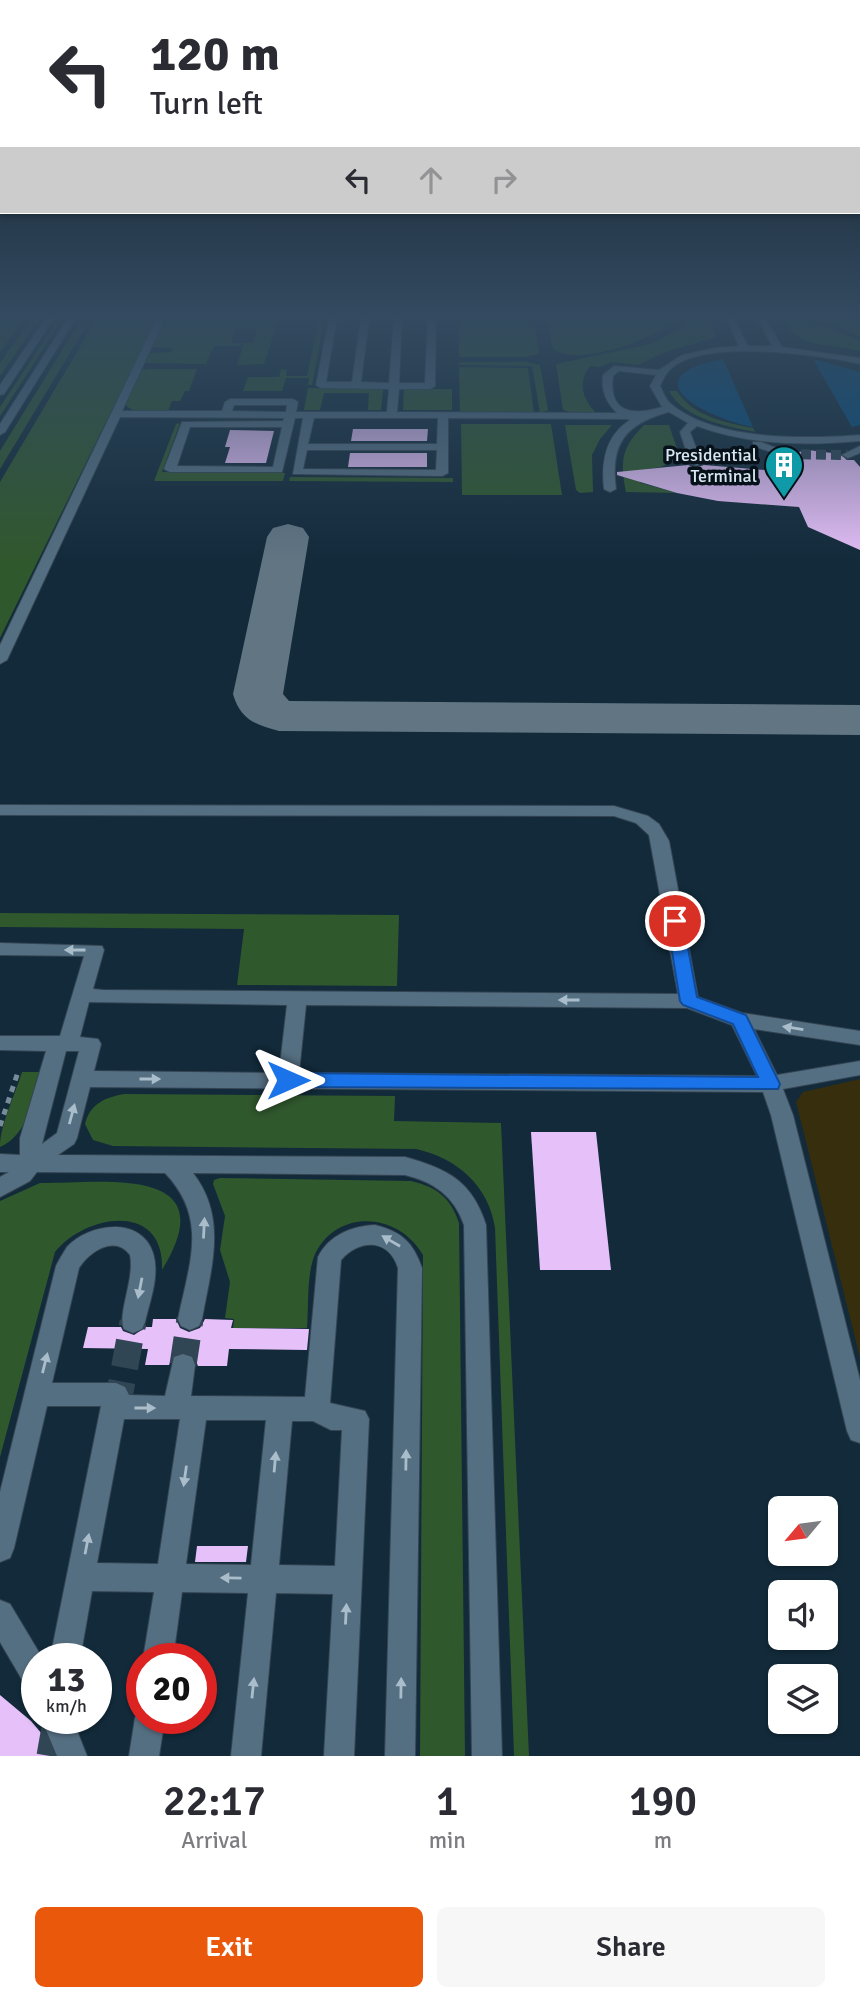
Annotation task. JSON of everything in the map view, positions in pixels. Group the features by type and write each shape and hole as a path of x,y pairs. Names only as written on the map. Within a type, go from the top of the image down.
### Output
{"street":[{"path":"0,432 20,400"},
{"path":"0,660 122,400"},
{"path":"392,415 393,400"},
{"path":"611,400 613,404 635,417"},
{"path":"664,400 671,408 696,422 738,434 796,441 860,438"},
{"path":"308,419 635,417 671,408"},
{"path":"115,414 226,415 289,420"},
{"path":"289,420 278,470 170,469 186,424 392,415 443,419"},
{"path":"610,489 606,468 608,457 617,436 635,417"},
{"path":"308,419 297,472 442,473 443,419"},
{"path":"695,463 685,432 686,428 696,422"},
{"path":"738,434 763,447 786,454"},
{"path":"303,447 443,447"},
{"path":"848,455 860,449"},
{"path":"0,810 614,811 631,814 656,830 661,841 689,1001"},
{"path":"0,949 95,950 82,995 31,1138 31,1163"},
{"path":"82,995 689,1001 740,1020 860,1038"},
{"path":"288,1080 297,999"},
{"path":"740,1020 771,1084 782,1115 860,1431"},
{"path":"0,1043 91,1044 66,1138 31,1163 22,1175 0,1188"},
{"path":"82,1079 771,1084 860,1068"},
{"path":"0,1163 405,1166 445,1180 464,1198 475,1225 487,1756"},
{"path":"170,1164 192,1188 205,1218 190,1319"},
{"path":"317,1409 330,1257 335,1249 353,1237 364,1234 387,1237 404,1249 410,1268 400,1756"},
{"path":"0,1548 68,1266 72,1257 87,1243 107,1236 117,1236 134,1243 139,1250 144,1266 133,1322"},
{"path":"160,1643 170,1578 186,1408 183,1365"},
{"path":"37,1394 116,1395 68,1643"},
{"path":"114,1408 317,1409 331,1418 356,1419 340,1756"},
{"path":"246,1756 280,1409"},
{"path":"0,1483 20,1463"},
{"path":"81,1577 348,1580"},
{"path":"0,1614 21,1650"},
{"path":"63,1734 72,1756"},
{"path":"144,1756 147,1734"}],"path":[{"path":"0,1126 19,1069"}],"green space":[{"path":"5,400 10,400 0,416 0,407"},
{"path":"31,400 42,400 0,469 0,451"},
{"path":"49,400 117,400 0,638 0,482"},
{"path":"127,400 181,400 172,401 168,411 134,411 125,405"},
{"path":"306,400 322,400 320,410 304,410"},
{"path":"369,400 382,400 381,410 368,410"},
{"path":"403,400 452,400 452,410 403,410"},
{"path":"460,400 532,400 534,413 460,413"},
{"path":"538,400 546,400 548,410 540,413"},
{"path":"561,400 587,400 596,413 573,413 563,410"},
{"path":"684,400 711,417 753,428 755,432 707,420 676,401"},
{"path":"180,423 162,472 285,473 283,481 154,481 176,424"},
{"path":"461,424 551,424 562,495 462,495"},
{"path":"565,425 612,425 600,439 592,455 593,492 580,493 576,490"},
{"path":"644,425 669,425 680,457 661,467 627,472 641,483 677,493 626,492 624,456 631,441"},
{"path":"290,477 453,478 453,482 289,481"},
{"path":"0,913 399,915 397,986 237,985 244,929 0,927"},
{"path":"22,1072 41,1072 23,1125 10,1141 0,1147 5,1120"},
{"path":"125,1094 395,1096 394,1121 501,1123 529,1756 514,1756 495,1228 486,1199 469,1176 457,1167 445,1159 416,1149 113,1146 93,1140 85,1124 91,1111 111,1097"},
{"path":"214,1180 411,1181 436,1190 456,1214 459,1223 465,1756 420,1756 423,1255 413,1241 400,1231 370,1221 354,1222 327,1238 316,1252 309,1279 307,1328 233,1328 234,1319 225,1318 230,1282 220,1250 225,1216 213,1184"},
{"path":"40,1183 124,1183 149,1187 169,1196 179,1212 178,1236 162,1270 160,1248 151,1233 138,1224 122,1221 86,1229 55,1252 0,1457 0,1201"}],"sand":[{"path":"860,1079 860,1358 796,1102 803,1092"}],"water":[{"path":"689,400 741,400 753,427 715,415"},
{"path":"836,400 860,400 860,425 852,427"}],"building":[{"path":"353,429 428,429 427,441 351,441"},
{"path":"230,430 274,431 266,463 225,463 230,447 225,447"},
{"name":"Presidential Terminal","path":"808,450 840,454 847,460 854,460 860,467 860,550 808,527 799,507 718,501 677,493 617,475 617,472 688,465 695,468 704,465 777,471 784,459 794,453"},
{"path":"350,453 427,453 427,467 348,467"},
{"path":"531,1132 596,1132 611,1270 540,1270"},
{"path":"153,1319 176,1319 180,1328 189,1332 200,1328 205,1319 233,1320 231,1328 309,1329 307,1350 229,1349 227,1366 198,1366 194,1356 184,1352 173,1355 169,1365 145,1365 148,1349 83,1348 88,1327 121,1327 123,1331 134,1335 146,1327 152,1327"},
{"path":"197,1546 248,1546 246,1562 195,1562"},
{"path":"0,1695 21,1713 21,1734 42,1734 54,1756 0,1756"}],"taxiway":[{"path":"288,537 258,694 262,707 279,716 860,720"}],"tunnel":[{"path":"786,454 848,455"},
{"path":"183,1365 190,1319"},
{"path":"117,1408 133,1322"},
{"path":"50,1756 54,1734"}],"place":[{"name":"Presidential Terminal","path":"784,499"}],"route":[{"path":"288,1080 771,1084 740,1020 689,1001 675,921"}]}
